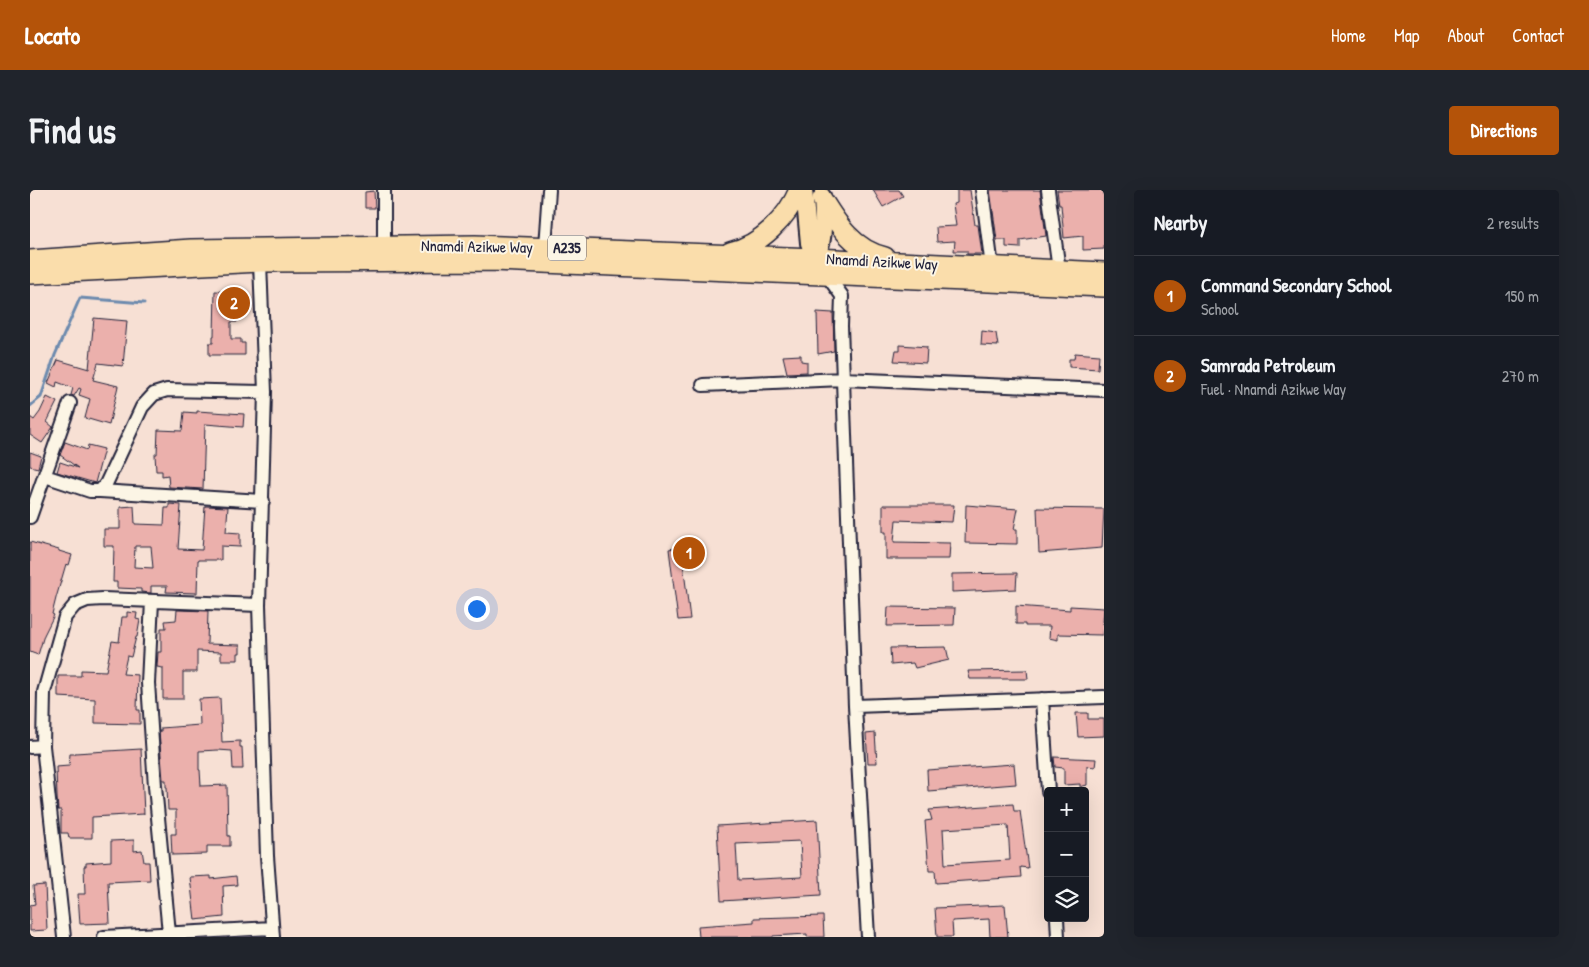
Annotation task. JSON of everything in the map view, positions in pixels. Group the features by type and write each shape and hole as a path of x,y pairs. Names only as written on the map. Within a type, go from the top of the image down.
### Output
{"highway":[{"path":"707,254 739,250 765,235 787,211 799,190"},
{"path":"822,194 837,224 850,239 866,250 882,257 911,263"},
{"name":"Nnamdi Azikwe Way","path":"30,260 191,249 384,246 545,247 1104,272"},
{"name":"Nnamdi Azikwe Way","path":"30,274 260,262 494,261 1104,287"}],"main road":[{"path":"804,190 809,243 815,258 838,271 864,276"},
{"path":"784,273 799,269 815,258 822,236 822,194"}],"street":[{"path":"384,190 384,246"},
{"path":"545,247 549,190"},
{"path":"982,190 992,267"},
{"path":"1048,190 1059,270"},
{"path":"104,937 169,933 273,932 267,856 259,605 265,392 260,262"},
{"path":"826,274 842,296 841,326 855,706 868,937"},
{"path":"703,385 843,379 1104,390"},
{"path":"100,491 106,484 142,407 154,394 167,390 265,392"},
{"path":"30,517 70,403"},
{"path":"45,476 90,491 263,501"},
{"path":"64,937 43,746 44,692 65,616 75,605 87,600 103,599 259,605"},
{"path":"152,601 148,683 155,786 169,933"},
{"path":"855,706 1104,697"},
{"path":"1042,700 1048,787"},
{"path":"30,746 43,746"},
{"path":"1057,922 1058,937"}],"building":[{"path":"873,190 899,190 903,196 883,207"},
{"path":"957,190 970,190 975,225 978,225 982,254 967,254 967,251 954,251 955,241 937,242 936,227 956,226 953,204 957,203"},
{"path":"990,190 1040,190 1046,236 1020,240 1020,248 1006,247 1006,240 997,240"},
{"path":"1057,190 1104,190 1104,249 1083,250 1083,236 1064,238 1061,205 1059,205"},
{"path":"374,191 375,208 365,208 365,192"},
{"path":"215,291 238,292 237,322 231,322 231,339 241,339 241,343 245,343 245,355 209,355 209,343 213,343 214,336"},
{"path":"817,312 833,313 834,351 818,354"},
{"path":"94,318 127,321 123,366 98,363 93,380 118,386 109,425 85,418 90,399 79,395 81,389 79,388 74,396 71,395 73,388 57,382 56,387 48,383 58,360 89,369"},
{"path":"982,331 996,333 998,346 981,345"},
{"path":"900,345 927,347 926,363 894,361 896,350 900,350"},
{"path":"1075,353 1099,355 1098,369 1069,367 1069,359 1074,359"},
{"path":"801,355 801,361 807,362 807,372 787,373 783,356"},
{"path":"47,397 57,402 47,422 53,427 42,443 30,435 30,417 34,420"},
{"path":"197,411 244,414 243,427 205,424 203,489 169,487 168,475 162,476 162,471 156,471 155,454 157,454 158,430 182,431 184,412 197,413"},
{"path":"65,442 87,450 88,445 104,449 95,483 57,472 60,462 78,468 60,455"},
{"path":"30,452 41,456 38,468 30,466"},
{"path":"169,504 181,505 178,549 202,550 205,506 228,507 226,532 240,533 240,547 221,546 221,560 198,560 197,593 166,592 167,586 151,586 151,593 141,592 141,589 117,588 117,582 113,582 114,546 104,546 104,529 120,529 120,507 134,506 135,524 164,525 165,508 169,508","holes":["135,546 151,546 153,568 134,567"]},
{"path":"883,505 954,505 952,522 896,520 894,542 950,543 949,559 886,559"},
{"path":"966,505 1018,509 1014,529 1017,529 1017,544 965,543"},
{"path":"1037,508 1104,509 1102,548 1039,553"},
{"path":"30,542 72,555 69,565 66,564 52,614 54,615 44,635 38,655 30,652"},
{"path":"681,547 690,619 678,620 669,549"},
{"path":"1017,573 1016,589 952,592 952,574"},
{"path":"1016,606 1070,610 1070,606 1104,608 1102,635 1058,634 1058,640 1049,638 1050,626 1016,624"},
{"path":"888,607 955,608 954,625 887,626"},
{"path":"177,610 208,611 207,644 240,645 240,653 238,653 238,660 221,660 221,652 197,651 197,672 183,672 183,699 163,699 163,668 157,667 158,652 161,652 161,628 166,628 165,621 176,620"},
{"path":"127,612 137,613 136,619 140,620 131,657 127,656 123,674 138,675 137,710 140,710 140,724 95,723 95,699 58,697 58,676 81,676 81,670 106,671 112,641 119,642 122,617 127,617"},
{"path":"946,647 949,660 915,668 913,663 891,665 890,648"},
{"path":"1027,670 1028,679 970,679 968,671"},
{"path":"220,698 222,742 240,741 243,769 233,769 232,751 218,750 199,751 199,770 201,786 227,785 228,836 230,836 230,846 207,846 207,854 172,855 171,834 176,834 176,810 168,810 167,787 166,780 163,780 159,731 161,731 161,728 200,725 199,699"},
{"path":"1076,713 1088,713 1088,719 1104,719 1104,736 1078,737"},
{"path":"875,733 877,763 868,763 866,734"},
{"path":"141,749 144,814 92,817 92,838 69,838 68,833 61,833 61,810 58,810 56,767 69,766 70,754"},
{"path":"1054,757 1096,759 1095,767 1087,766 1087,785 1080,787 1080,784 1064,785 1064,768 1055,767"},
{"path":"1014,764 1016,784 928,791 927,770"},
{"path":"1013,804 1014,811 1020,811 1028,868 1020,867 1021,877 936,883 935,871 929,871 925,821 932,820 929,810","holes":["1008,825 1010,860 945,864 943,829"]},
{"path":"817,820 821,895 721,901 717,826","holes":["800,841 802,877 738,880 736,844"]},
{"path":"134,840 134,851 142,850 144,862 149,862 150,880 108,882 110,923 80,924 78,894 85,894 84,866 86,866 86,863 111,861 111,841"},
{"path":"211,876 211,879 236,876 237,885 223,886 224,917 195,920 190,877"},
{"path":"45,885 47,930 30,931 30,905 35,904 33,886"},
{"path":"1005,905 1008,937 990,937 989,919 952,921 953,937 937,937 935,908"},
{"path":"823,916 824,937 807,937 807,934 773,937 699,937 698,926 754,922 754,918"}],"waterway":[{"path":"30,406 41,397 55,355 80,298 144,303"}],"place":[{"name":"Samrada Petroleum","path":"234,303"},
{"name":"Command Secondary School","path":"689,553"}]}
